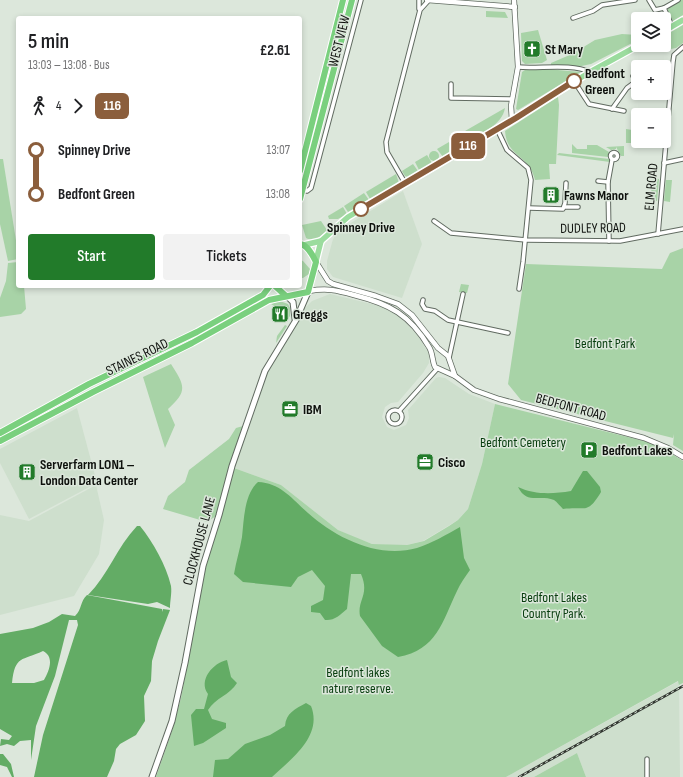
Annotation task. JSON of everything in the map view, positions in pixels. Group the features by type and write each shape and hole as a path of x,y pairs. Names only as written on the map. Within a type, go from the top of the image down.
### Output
{"highway":[{"path":"302,163 343,0"},
{"path":"302,190 333,86 352,0"},
{"path":"302,243 316,262 309,292"},
{"name":"STAINES ROAD","path":"0,433 89,384 197,332 264,295 269,288"},
{"path":"277,288 286,296"},
{"name":"STAINES ROAD","path":"0,441 93,392 192,343 269,300 309,292"}],"main road":[{"path":"672,26 683,20"},
{"path":"316,262 321,241 348,217 512,120 574,81 631,49"},
{"path":"302,243 321,241"},
{"name":"CLOCKHOUSE LANE","path":"152,777 172,721 185,663 203,566 232,466 265,371 296,320 309,292"},
{"path":"286,296 293,302 296,320"}],"street":[{"name":"WEST VIEW","path":"302,190 307,191 310,188 335,100 333,86 340,82 361,0"},
{"path":"405,183 387,152 386,142 420,10 419,0"},
{"path":"420,10 428,0 514,7"},
{"path":"512,120 512,99 518,68 514,0"},
{"path":"573,18 593,11 602,5 635,0"},
{"path":"648,0 655,10 664,8 678,0"},
{"path":"664,8 672,26"},
{"name":"ELM ROAD","path":"658,234 673,62 674,55 681,48"},
{"path":"518,68 567,68 585,69 590,72"},
{"path":"574,81 589,104 624,111"},
{"path":"451,84 451,98 512,99"},
{"path":"612,109 631,86"},
{"path":"497,128 507,150 523,162 530,173 531,180 526,240 518,289"},
{"path":"664,163 683,159"},
{"path":"608,241 608,182 612,160"},
{"path":"598,181 608,182"},
{"path":"564,207 566,183"},
{"path":"529,208 561,209 564,207 578,207"},
{"name":"DUDLEY ROAD","path":"434,221 451,233 526,240 627,240 683,229"},
{"path":"316,262 328,281 333,284 398,304 412,315 443,353 450,359 455,376"},
{"path":"309,292 329,288 389,306 407,318 420,332 430,348 434,358 434,365 437,369 399,411"},
{"path":"444,370 449,366 463,294"},
{"path":"423,300 422,304 425,309 435,311 448,320 508,333"},
{"path":"434,358 452,346"},
{"name":"BEDFONT ROAD","path":"437,369 444,370 455,376 468,387 482,394 644,438 668,448 683,457"},
{"path":"394,410 399,411 402,416 401,421 397,424 392,423 389,420 389,414 394,410"},
{"path":"646,759 647,777"}],"shaded area":[{"path":"403,191 422,244 402,298 333,277 327,269 327,261 333,239 341,229"},
{"path":"330,294 380,306 399,316 418,336 429,354 429,363 423,373 398,402 391,403 385,407 382,417 387,427 394,430 406,425 409,418 408,410 436,378 439,377 445,378 469,394 495,404 482,464 468,509 458,520 423,541 407,545 390,545 372,544 356,538 338,530 281,485 234,468 258,382 270,358 296,317 312,301"},
{"path":"77,408 97,483 29,519 0,463 0,449"},
{"path":"583,471 587,471 600,487 601,492 593,504 586,508 563,509 554,500 549,498 534,498 525,496 518,487 537,493 558,493 571,491"},
{"path":"258,482 273,485 286,493 331,531 358,544 373,548 387,551 402,551 417,548 460,527 464,558 470,570 458,588 442,624 430,641 422,648 398,657 382,646 360,616 360,606 364,592 361,574 351,574 347,609 331,620 325,620 320,613 311,612 311,606 323,600 325,586 312,570 298,577 291,587 243,582 234,574 242,537 247,500 253,487"},
{"path":"96,485 104,520 99,554 74,596 0,615 0,515 29,521"},
{"path":"137,526 140,526 150,539 166,570 171,586 170,608 157,602 148,604 88,595 101,579 130,534"},
{"path":"87,595 162,609 162,612 163,609 170,610 158,641 152,661 151,681 144,696 145,721 136,735 120,744 116,749 114,761 107,777 34,777 43,735 78,625 77,620 69,620 55,676 36,726 31,760 31,740 20,741 14,746 7,744 0,746 1,739 9,740 12,736 0,729 0,634 33,628 49,622 62,614 75,616 79,611","holes":["43,651 47,654 50,664 48,673 44,680 34,683 12,683 15,668 21,660"]},
{"path":"227,660 231,677 237,683 230,691 214,702 208,710 212,719 226,723 226,728 203,743 194,746 191,715 196,709 204,709 208,694 205,689 205,683 208,673 212,668"},
{"path":"679,681 680,777 586,777 577,753 534,777 506,777"},
{"path":"306,703 311,706 314,717 313,727 309,737 296,755 272,777 213,777 215,760 228,759 245,744 270,735 285,726 289,715 295,709"},
{"path":"0,754 3,754 11,764 14,777 12,777 7,767 0,765"}],"green space":[{"path":"680,0 683,0 683,15 673,21 671,18 671,12 667,12 666,10"},
{"path":"486,11 505,12 508,18 486,17"},
{"path":"683,25 683,43 676,48 671,49 671,32"},
{"path":"538,30 547,60 542,63 525,64 522,61 521,33"},
{"name":"Bedfont Green","path":"622,34 631,35 631,44 591,64 577,67 551,65 551,63 572,54 595,40"},
{"name":"Bedfont Green","path":"546,69 581,72 518,110 516,109 522,72 525,70"},
{"path":"558,97 559,105 556,164 549,164 550,179 535,180 528,165 514,152 510,146 505,131"},
{"path":"505,108 496,124 470,141 465,131"},
{"path":"626,129 631,130 631,143 626,143"},
{"path":"449,142 454,150 443,157 437,149"},
{"path":"572,144 577,149 587,149 587,145 597,145 609,152 608,157 572,153"},
{"path":"624,146 624,156 621,156 616,147 616,149 611,150 606,147"},
{"path":"432,151 436,151 438,152 438,160 432,161 429,158 429,154"},
{"path":"559,153 609,159 610,162 557,155"},
{"path":"427,155 432,163 419,170 415,162"},
{"path":"0,159 3,159 16,240 16,259 8,261 0,224"},
{"path":"413,164 418,171 408,177 405,176 402,171"},
{"path":"396,174 399,183 370,199 366,192"},
{"path":"653,178 659,179 657,201 650,200"},
{"path":"666,180 672,180 670,202 664,201"},
{"path":"364,193 369,200 348,212 344,206"},
{"path":"343,207 347,214 338,219 329,219 328,216"},
{"path":"321,221 327,230 315,239 312,240 306,238 302,225"},
{"name":"Bedfont Park","path":"683,248 683,451 673,445 674,434 673,438 521,400 508,384 526,264 662,269 670,253"},
{"path":"302,261 310,269 309,274 303,278"},
{"path":"16,262 16,288 24,288 26,309 21,314 0,317 0,298 6,281 8,263"},
{"path":"461,284 469,285 467,293 459,292"},
{"path":"280,301 288,304 290,308 290,316 287,320 285,319 287,314 271,304"},
{"path":"285,325 287,326 276,343 277,336"},
{"path":"171,364 179,378 182,388 179,397 168,409 175,425 165,448 143,377"},
{"name":"Bedfont Lakes Country Park.","path":"495,404 656,444 683,461 683,683 679,685 678,681 506,777 156,777 172,731 181,698 206,566 234,468 281,485 338,530 372,544 407,545 424,541 458,520 468,509 482,464"},
{"path":"243,426 216,516 207,522 163,509 168,496 185,482 189,470 229,439 236,428"},
{"path":"577,753 586,777 534,777"}],"railway":[{"path":"519,777 683,686"}],"bus line":[{"name":"116","path":"361,209 516,118 574,81"}],"place":[{"name":"St Mary","path":"532,49"},
{"name":"Bedfont Green","path":"574,81"},
{"name":"Fawns Manor","path":"551,195"},
{"name":"Spinney Drive","path":"361,209"},
{"name":"Greggs","path":"280,314"},
{"name":"IBM","path":"290,409"},
{"name":"Bedfont Lakes","path":"589,450"},
{"name":"Cisco","path":"425,462"},
{"name":"Serverfarm LON1 – London Data Center","path":"27,472"}],"park label":[{"name":"Bedfont Cemetery","path":"523,442"},
{"name":"Bedfont lakes nature reserve.","path":"358,680"}]}
